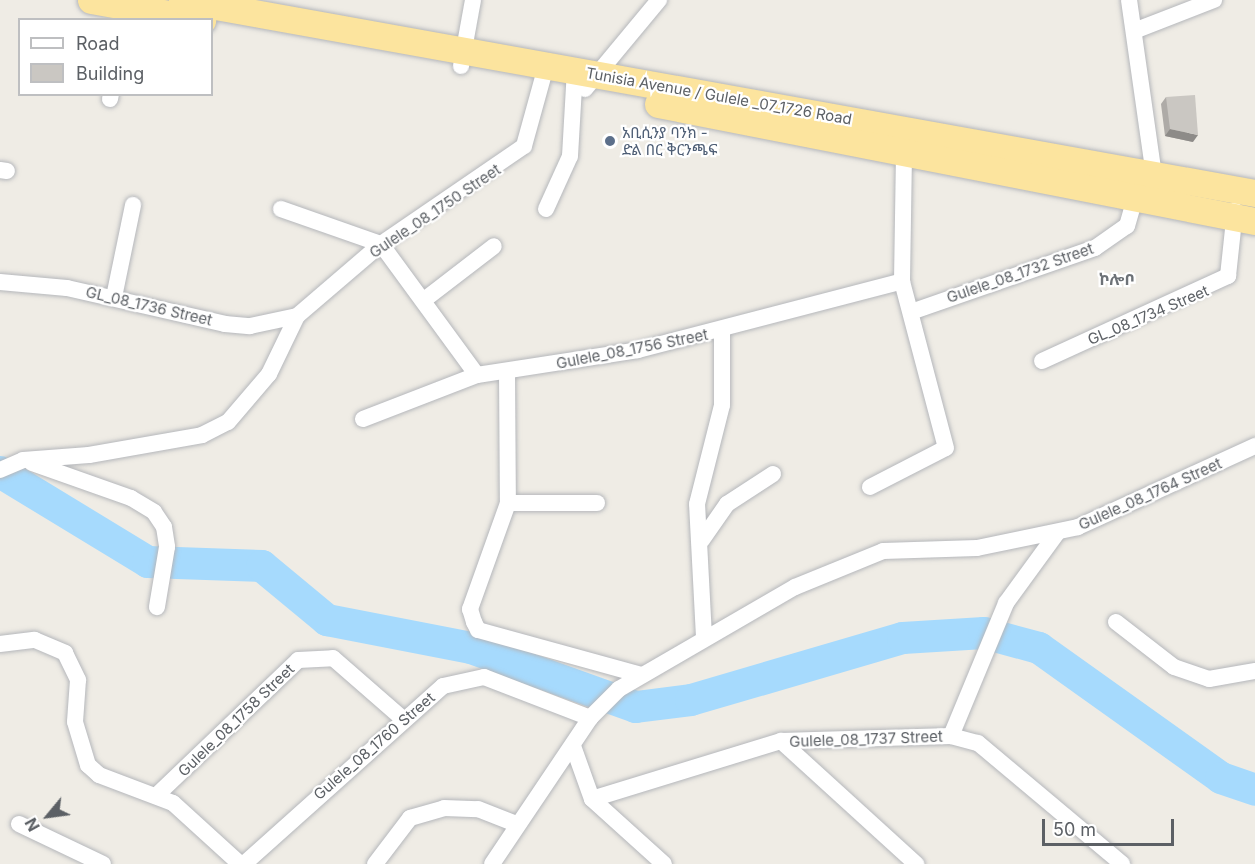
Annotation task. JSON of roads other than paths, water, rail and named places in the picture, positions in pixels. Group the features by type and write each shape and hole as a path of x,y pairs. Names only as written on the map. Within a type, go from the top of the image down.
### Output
{"highway":[{"path":"91,0 133,14 179,18"},
{"name":"Tunisia Avenue / Gulele _07_1726 Road","path":"183,0 462,59 1245,205"},
{"name":"Tunisia Avenue / Gulele _07_1726 Road","path":"213,21 462,59"},
{"name":"Tunisia Avenue / Gulele _07_1726 Road","path":"584,80 904,154 1145,185"}],"street":[{"path":"462,59 473,0"},
{"path":"546,209 570,156 584,80 659,0"},
{"path":"1130,0 1145,185"},
{"path":"1134,31 1214,0"},
{"name":"Gulele_08_1750 Street","path":"0,470 23,460 89,455 217,429 269,374 297,316 381,244 513,158 524,146 544,74"},
{"path":"870,487 946,448 903,280 904,154"},
{"name":"Gulele_08_1732 Street","path":"911,312 1095,248 1127,226 1145,185"},
{"path":"114,297 133,205"},
{"name":"GL_08_1734 Street","path":"1042,361 1220,282 1233,264 1245,205"},
{"path":"281,209 381,244 477,375"},
{"path":"424,300 494,246"},
{"name":"Gulele_08_1756 Street","path":"363,419 477,375 507,372 722,331 903,280"},
{"name":"GL_08_1736 Street","path":"0,282 114,297 225,324 250,326 297,316"},
{"path":"704,637 697,576 702,540 697,504 722,405 722,331"},
{"path":"507,372 508,503 470,609 478,630 641,675"},
{"name":"Gulele_08_1764 Street","path":"573,746 590,718 619,689 704,637 822,573 875,554 977,548 1057,533 1255,446"},
{"path":"23,460 138,502 164,527 167,547 158,607"},
{"path":"702,540 727,504 773,474"},
{"path":"508,503 597,503"},
{"path":"951,736 974,673 1006,603 1057,533"},
{"path":"1116,622 1174,667 1209,679 1255,671"},
{"path":"0,644 35,640 64,653 78,680 75,722 88,765 99,775 158,794 197,820 242,864"},
{"name":"Gulele_08_1758 Street","path":"158,794 298,660 333,658 404,720"},
{"name":"Gulele_08_1760 Street","path":"242,864 443,686 475,677 590,718"},
{"name":"Gulele_08_1737 Street","path":"592,799 781,741 951,736 978,743 1122,864"},
{"path":"781,741 916,864"},
{"path":"573,746 592,799 664,864"},
{"path":"492,864 516,824 573,746"},
{"path":"375,864 410,818 444,808 478,809 516,824"},
{"path":"19,824 103,864"}],"waterway":[{"path":"0,472 148,562 262,566 327,620 471,648 636,707 691,700 903,638 984,633 1039,648 1221,778 1255,790"}],"place":[{"name":"አቢሲንያ ባንክ - ድል በር ቅርንጫፍ","path":"610,141"}],"district":[{"name":"ኮሎቦ","path":"1117,279"}]}
